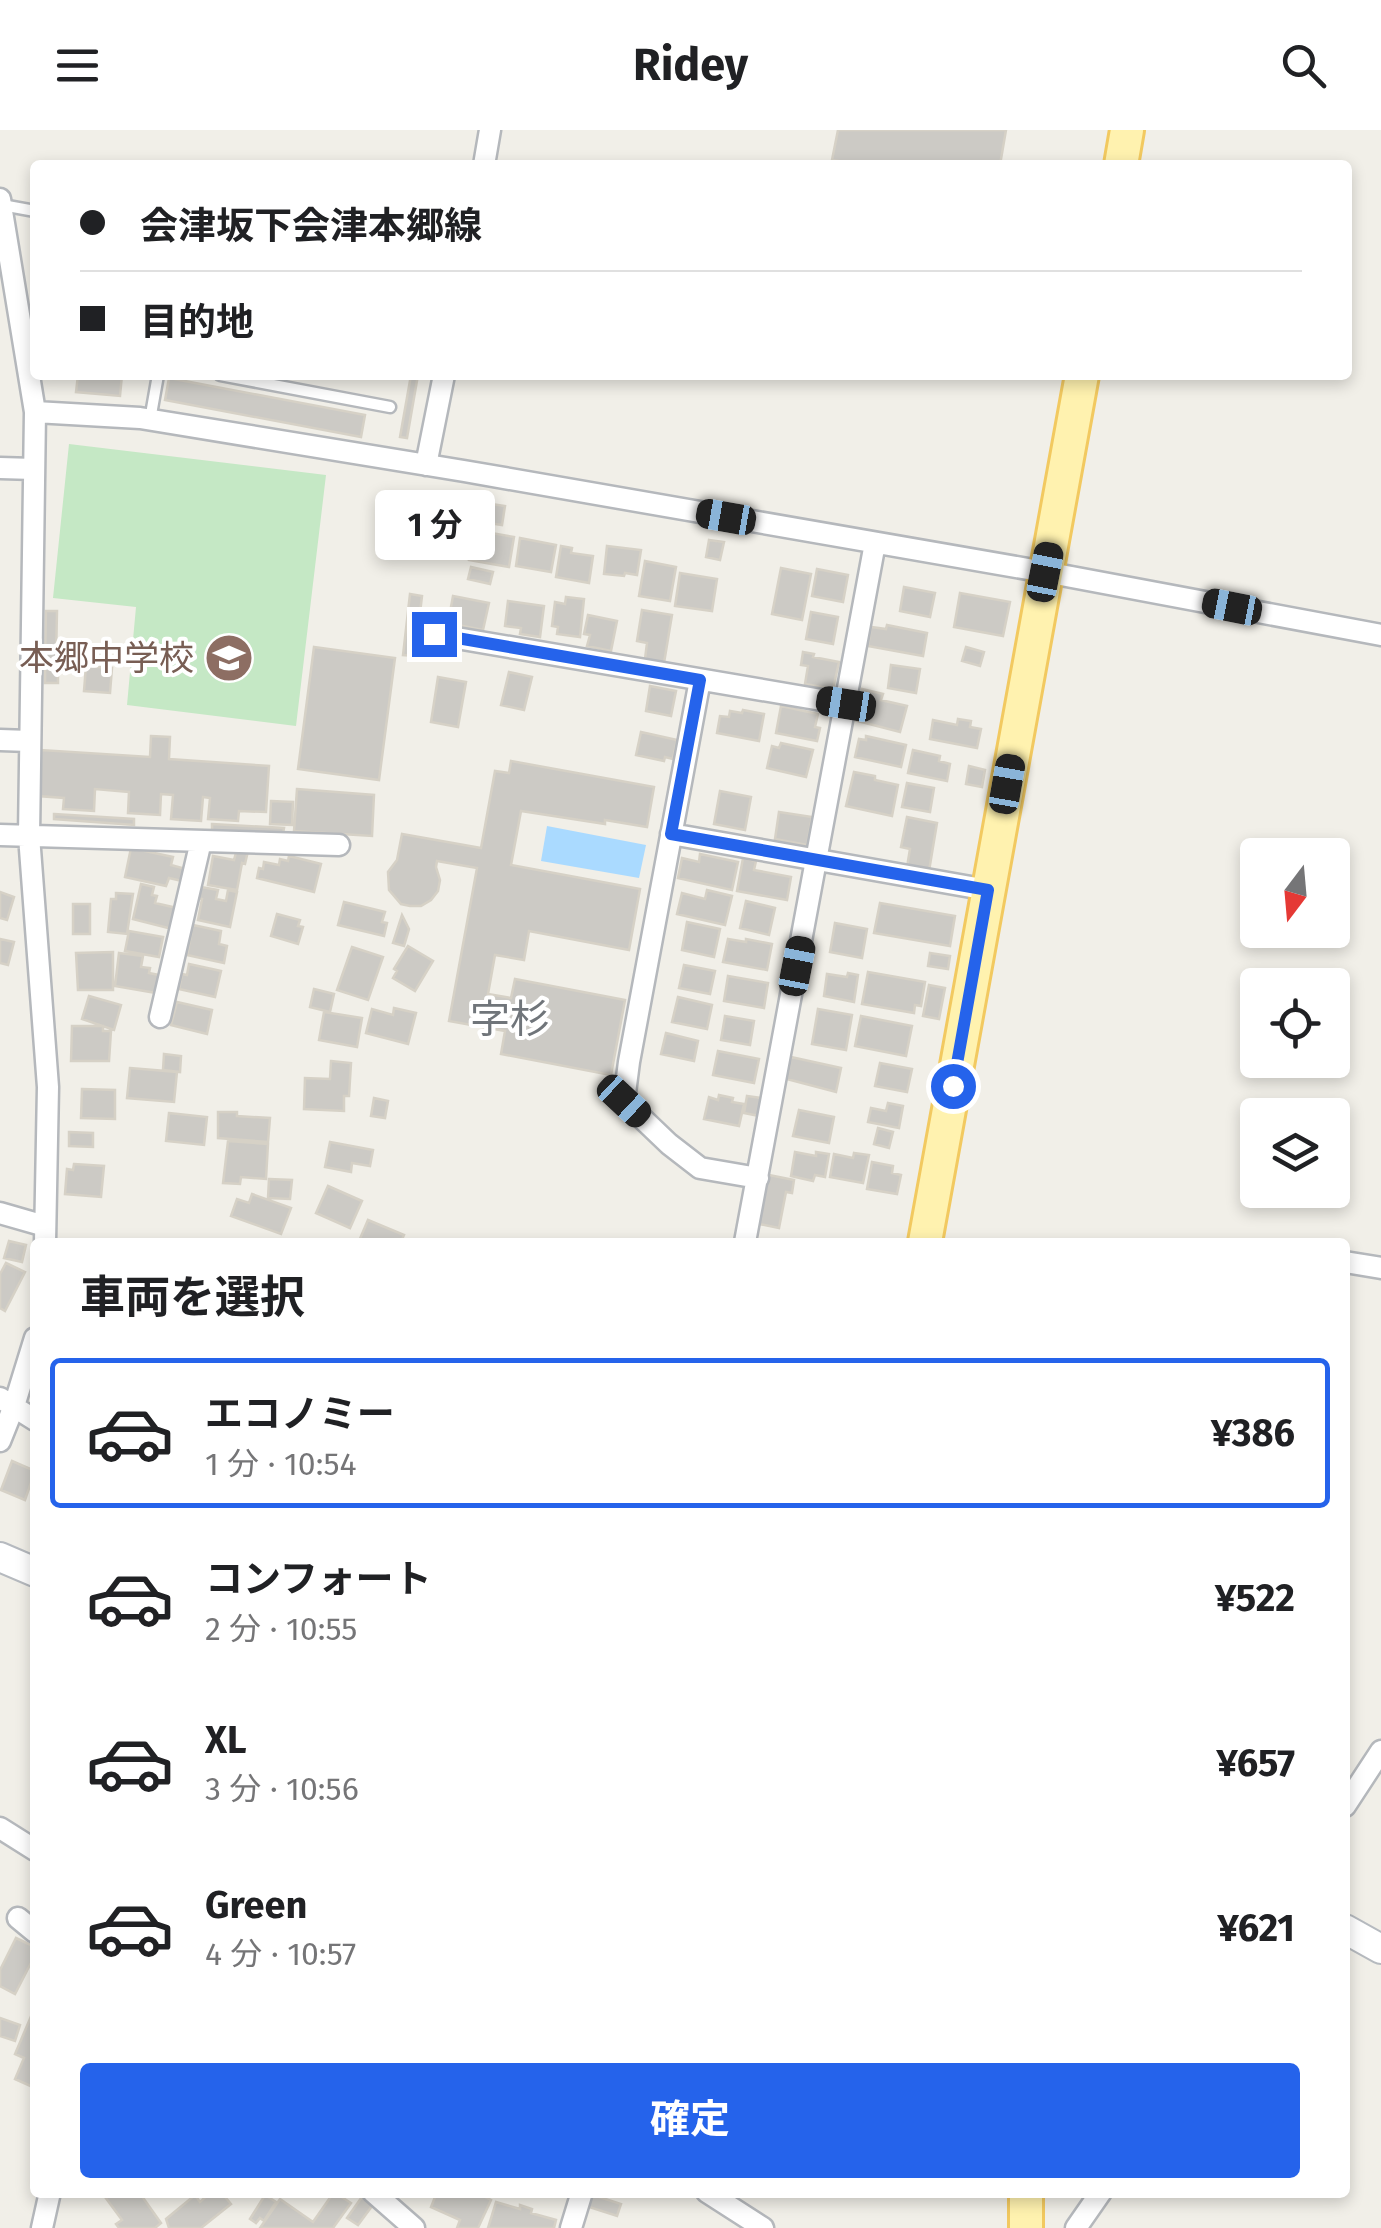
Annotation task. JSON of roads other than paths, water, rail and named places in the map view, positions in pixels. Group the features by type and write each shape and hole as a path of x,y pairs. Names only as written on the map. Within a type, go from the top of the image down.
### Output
{"main road":[{"path":"1122,160 1128,130"},
{"path":"925,1238 1081,380"},
{"path":"0,1557 30,1570"},
{"path":"1350,1932 1381,1950"},
{"path":"1026,2198 1026,2228"}],"street":[{"path":"485,160 490,130"},
{"path":"0,202 30,377"},
{"path":"0,1213 45,1234 48,1087 29,836 36,412 31,380"},
{"path":"426,465 443,380"},
{"path":"36,412 150,420 426,465 1045,572 1381,635"},
{"path":"0,468 34,469"},
{"path":"747,1238 876,543"},
{"path":"434,634 846,704"},
{"path":"700,680 624,1101 700,1168 758,1178"},
{"path":"0,740 29,741"},
{"path":"671,834 988,890"},
{"path":"0,835 339,845"},
{"path":"160,1017 200,841"},
{"path":"1350,1263 1381,1268"},
{"path":"0,1441 7,1402 30,1349"},
{"path":"7,1402 30,1417"},
{"path":"1350,1798 1381,1751"},
{"path":"0,1828 30,1847"},
{"path":"18,1918 30,1928"},
{"path":"49,2225 50,2198"},
{"path":"380,2198 414,2228"},
{"path":"571,2228 580,2198"},
{"path":"716,2198 762,2228"},
{"path":"1076,2228 1097,2198"}],"lane":[{"path":"0,202 30,210"},
{"path":"150,420 157,380"},
{"path":"247,380 390,407"}],"water":[{"path":"547,826 646,845 639,878 541,861"}],"place":[{"name":"本郷中学校","path":"229,658"}],"district":[{"name":"字杉","path":"510,1020"}]}
